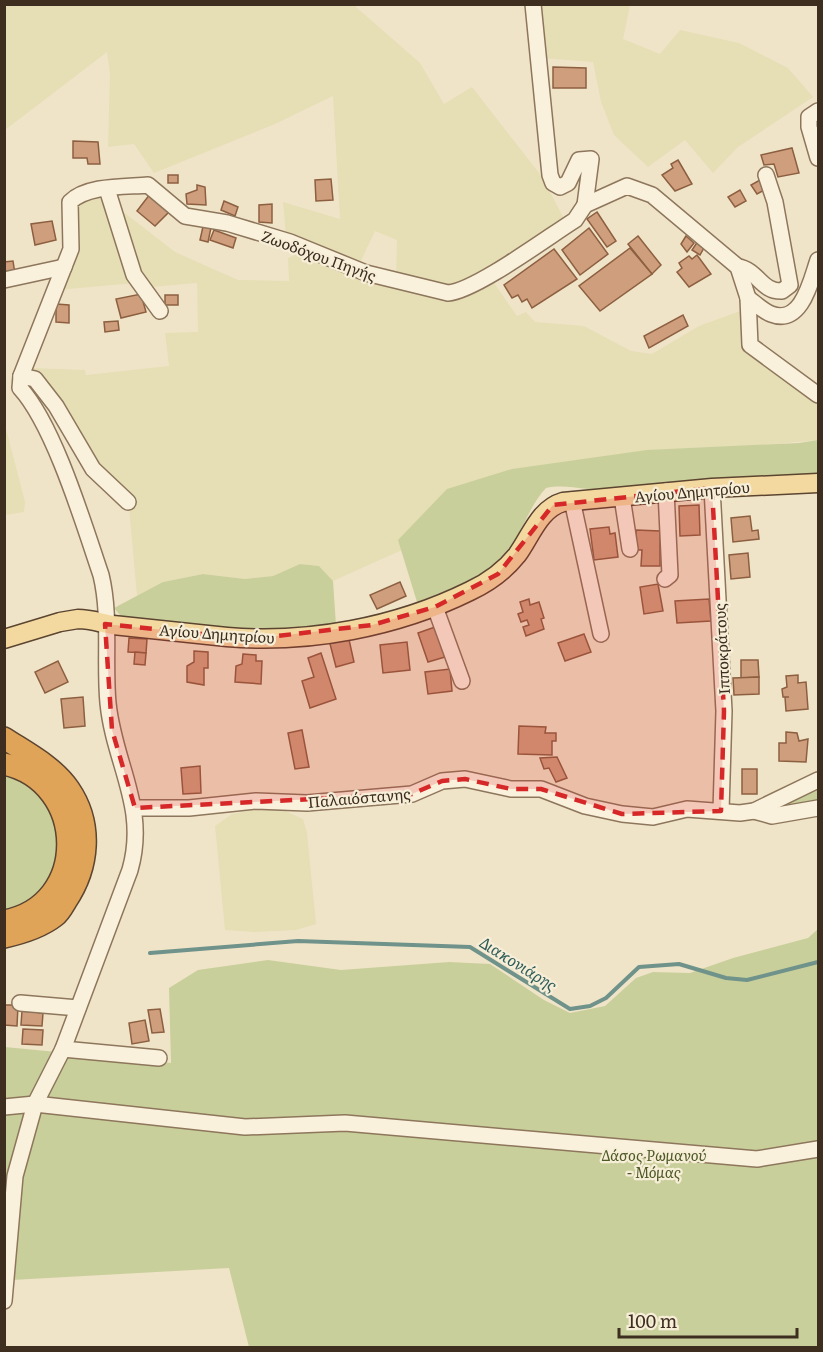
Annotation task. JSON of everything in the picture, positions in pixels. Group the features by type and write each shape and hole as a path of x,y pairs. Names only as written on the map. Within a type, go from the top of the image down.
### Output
{"highway":[{"path":"4,738 45,765 68,787 82,820 86,852 76,887 56,915 26,932 4,937"},
{"path":"4,764 35,778 57,800 66,823 69,846 63,874 48,898 31,911 4,921"}],"main road":[{"name":"Αγίου Δημητρίου","path":"4,639 60,622 96,619 105,624 251,639 361,627 435,607 472,590 498,574 516,557 548,508 572,500 666,491 819,483"}],"street":[{"path":"533,4 550,175 553,183 560,187 568,183 579,160 591,159 585,205"},
{"path":"819,111 809,117 809,127 819,158"},
{"name":"Ζωοδόχου Πηγής","path":"20,381 72,245 70,202 75,196 107,189 148,185 185,216 226,223 290,242 366,273 448,293 461,290 484,278 575,220 585,205 627,186 652,195 738,267 749,268 768,289 782,291 790,285 775,202 766,175"},
{"path":"107,189 134,275 160,311"},
{"path":"748,298 770,314 778,316 794,312 801,306 819,260"},
{"path":"4,280 64,267"},
{"path":"738,267 748,298 750,345 819,395"},
{"path":"4,392 20,381 35,379 56,406 93,469 128,502"},
{"path":"4,1301 15,1176 35,1104 63,1049 130,870 136,840 135,808 112,730 105,588 79,511 32,401 20,381"},
{"name":"Ιπποκράτους","path":"712,488 724,711 721,811"},
{"path":"665,579 670,575 666,491"},
{"path":"622,497 630,549"},
{"path":"572,500 601,634"},
{"path":"435,607 462,681"},
{"name":"Παλαιόστανης","path":"135,808 189,808 256,801 307,803 412,794 442,781 465,779 511,789 541,789 585,806 622,814 653,817 687,809 754,811 819,780"},
{"path":"754,811 772,816 819,808"},
{"path":"20,1003 78,1008"},
{"path":"63,1049 159,1058"},
{"path":"4,1107 35,1104 244,1127 345,1124 757,1159 819,1149"}],"highlighted area":[{"path":"712,488 724,711 721,811 622,814 541,789 511,789 465,779 442,781 412,794 135,808 112,730 105,624 251,639 372,625 435,607 498,574 553,505"}],"shaded area":[{"path":"5,5 356,5 420,63 444,104 472,87 543,178 565,221 473,279 449,289 396,277 397,240 375,231 358,267 286,236 283,202 340,219 333,96 275,124 154,173 134,144 108,147 110,73 107,52 5,130"},
{"path":"536,5 630,5 623,39 660,54 680,30 739,43 788,68 813,97 738,147 713,173 685,140 648,167 614,135 601,102 593,62 541,58"},
{"path":"97,197 117,207 175,252 238,280 289,281 288,258 302,252 437,297 463,297 492,280 517,316 526,312 535,322 584,326 631,351 652,354 699,326 743,310 742,340 804,389 818,404 818,440 512,469 402,550 333,581 319,566 300,564 273,576 245,579 203,574 163,582 137,596 129,507 30,368 85,370 86,375 169,366 165,333 198,332 197,283 139,288 135,283 57,290 76,202"},
{"path":"4,421 25,502 24,512 5,515"},
{"path":"252,810 283,810 303,819 307,833 316,924 296,930 255,932 225,930 215,826 232,814"}],"green space":[{"path":"818,440 818,476 804,474 615,491 546,488 536,501 512,544 493,565 469,580 417,602 398,540 447,489 512,469 647,450 799,443"},
{"path":"300,564 319,566 333,581 336,625 268,633 124,620 114,608 163,582 203,574 245,579 273,576"},
{"path":"5,773 40,792 58,824 58,864 38,897 5,915"},
{"path":"818,787 818,804 790,806 788,802"},
{"name":"Δάσος Ρωμανού - Μόμας","path":"818,929 818,1347 249,1347 229,1268 12,1280 5,1240 5,1047 171,1063 169,988 198,970 268,960 341,970 449,962 490,964 544,1000 570,1013 605,1006 636,978 653,972 690,973 733,958 808,938"}],"building":[{"path":"553,67 586,68 586,88 553,88"},
{"path":"73,141 98,142 100,164 88,164 87,158 73,158"},
{"path":"792,148 799,173 778,177 774,164 764,165 761,155"},
{"path":"678,160 692,184 675,191 662,175 673,168 671,164"},
{"path":"168,175 178,175 178,183 168,183"},
{"path":"331,179 333,200 316,201 315,180"},
{"path":"760,180 766,189 757,194 751,185"},
{"path":"197,185 205,187 206,205 187,204 186,194 197,190"},
{"path":"740,190 746,201 735,207 728,197"},
{"path":"150,194 169,212 155,226 137,211"},
{"path":"224,201 238,207 235,216 221,210"},
{"path":"272,204 272,223 259,222 259,205"},
{"path":"597,212 616,241 607,247 587,219"},
{"path":"52,221 56,240 35,245 31,224"},
{"path":"204,222 212,223 208,242 200,240"},
{"path":"589,228 608,254 580,275 562,250"},
{"path":"214,230 236,238 233,248 210,240"},
{"path":"638,236 661,265 652,274 628,244"},
{"path":"686,236 694,243 687,252 681,244"},
{"path":"698,241 705,246 700,255 692,250"},
{"path":"630,248 652,274 600,311 579,286"},
{"path":"554,249 577,279 532,308 527,299 522,302 518,295 512,298 504,285"},
{"path":"697,255 711,274 689,287 677,272 682,268 679,263 689,256 692,259"},
{"path":"13,261 15,274 4,276 4,262"},
{"path":"141,294 146,312 121,318 116,299"},
{"path":"165,295 178,295 178,305 165,305"},
{"path":"56,304 69,305 69,323 56,322"},
{"path":"683,315 688,326 649,348 644,336"},
{"path":"118,321 119,330 105,332 104,322"},
{"path":"699,505 700,535 680,536 679,506"},
{"path":"750,516 752,531 758,530 759,539 733,542 731,518"},
{"path":"609,527 610,534 615,533 618,557 594,560 590,529"},
{"path":"636,530 660,531 660,566 641,566 642,550 636,550"},
{"path":"748,553 750,577 731,579 729,555"},
{"path":"400,582 406,596 377,609 370,595"},
{"path":"658,584 663,611 644,614 640,587"},
{"path":"529,599 530,605 539,602 544,618 541,619 544,629 526,636 523,627 529,625 527,620 521,622 518,614 523,612 520,602"},
{"path":"709,599 711,621 677,623 675,601"},
{"path":"435,627 445,657 428,662 418,633"},
{"path":"584,634 591,652 565,661 558,643"},
{"path":"348,635 354,662 336,667 329,640"},
{"path":"129,638 147,639 146,653 128,652"},
{"path":"407,642 410,670 383,673 380,645"},
{"path":"194,651 208,652 208,668 204,668 204,685 187,682 187,666 194,662"},
{"path":"135,652 146,653 145,665 134,664"},
{"path":"321,653 336,699 310,708 302,681 314,677 308,658"},
{"path":"243,654 256,655 256,661 262,661 261,684 235,682 236,666 242,664"},
{"path":"741,660 758,660 759,677 741,678"},
{"path":"58,661 68,682 45,693 35,672"},
{"path":"450,669 452,691 428,694 425,672"},
{"path":"798,675 798,683 806,682 808,709 786,711 785,697 783,697 782,689 787,687 786,676"},
{"path":"759,677 759,694 734,695 733,678"},
{"path":"83,697 85,726 64,728 61,699"},
{"path":"519,726 546,727 545,733 556,733 556,741 552,741 552,755 518,754"},
{"path":"302,730 309,767 295,769 288,733"},
{"path":"786,732 797,733 799,741 808,739 806,762 779,761 779,743 786,743"},
{"path":"557,757 567,778 556,782 549,768 544,769 540,758"},
{"path":"200,766 201,793 183,794 181,768"},
{"path":"742,769 757,769 757,794 742,794"},
{"path":"4,1005 18,1005 17,1026 4,1025"},
{"path":"31,1008 40,1009 39,1013 43,1013 42,1026 21,1025 22,1011 31,1012"},
{"path":"160,1009 164,1032 152,1033 148,1010"},
{"path":"145,1020 149,1041 132,1044 129,1023"},
{"path":"23,1029 43,1030 42,1045 22,1044"}],"waterway":[{"name":"Διακονιάρης","path":"150,953 298,941 470,947 570,1009 590,1006 606,998 639,967 679,964 726,978 747,980 818,962"}]}
